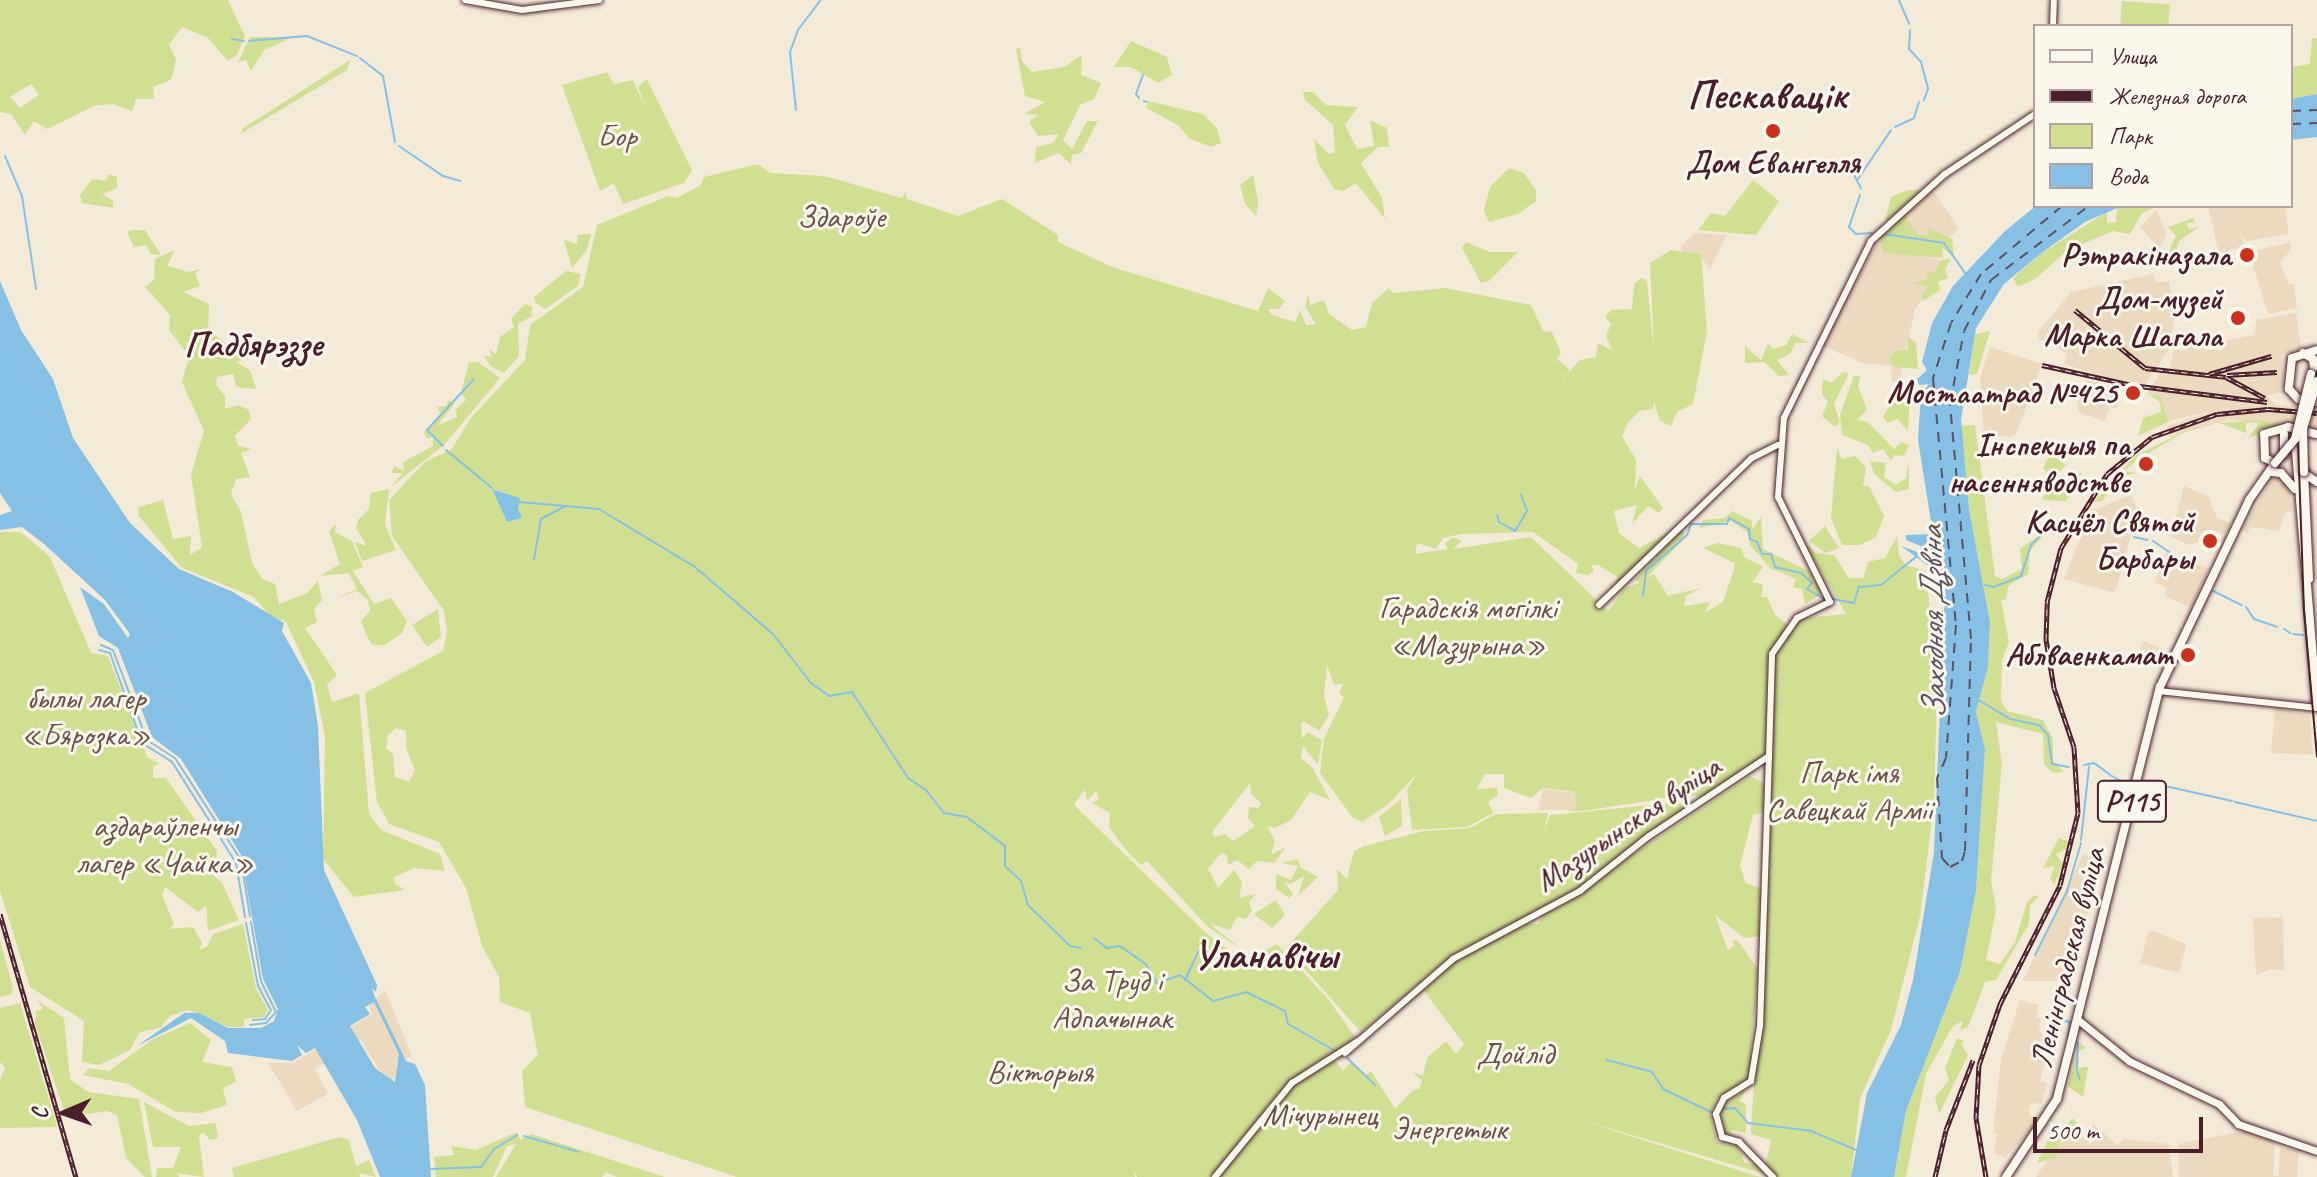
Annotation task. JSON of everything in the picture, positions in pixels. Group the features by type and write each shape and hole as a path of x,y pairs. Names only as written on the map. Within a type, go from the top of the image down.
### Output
{"main road":[{"path":"2317,350 2298,353 2291,361 2290,392 2298,399 2317,402"},
{"path":"2298,353 2310,356 2315,372 2303,429 2300,530"},
{"name":"Р115","path":"2270,470 2295,439 2315,372"},
{"path":"2309,563 2300,530 2294,485 2270,470 2265,458 2264,434 2295,428 2317,434"},
{"name":"Р115","path":"2270,470 2283,457 2279,432"},
{"path":"2295,439 2309,563 2307,589 2317,708"},
{"name":"Ленінградская вуліца","path":"2007,1177 2058,1105 2161,692 2270,470"},
{"path":"2304,472 2316,482"},
{"path":"2078,1020 2129,1061 2219,1104 2241,1126 2317,1151"}],"street":[{"path":"465,0 522,10 599,0"},
{"path":"2053,24 2054,0"},
{"path":"1599,605 1752,458 1778,445 1784,418 1867,246 1943,175 2033,115"},
{"name":"Мазурынская вуліца","path":"1773,1177 1739,1142 1722,1137 1716,1114 1724,1098 1751,1081 1760,1026 1765,766 1769,756 1772,654 1797,618 1826,607 1830,601 1778,497 1778,445"},
{"path":"2161,692 2317,708"},
{"name":"Мазурынская вуліца","path":"1215,1177 1292,1083 1345,1053 1453,959 1580,891 1649,836 1765,766"}],"shaded area":[{"path":"1932,189 1959,229 1949,238 1915,236 1890,227"},
{"path":"2208,208 2285,208 2289,234 2246,241 2240,234 2245,247 2219,253"},
{"path":"2156,210 2167,235 2159,248 2140,227"},
{"path":"1694,233 1727,235 1710,269 1698,253 1682,253 1681,246"},
{"path":"1878,241 1944,261 1944,271 1915,309 1899,382 1892,382 1891,366 1862,363 1822,345"},
{"path":"2290,242 2290,251 2280,262 2288,284 2294,284 2297,308 2268,314 2249,252"},
{"path":"2153,274 2156,283 2169,281 2175,314 2169,350 2145,384 2117,381 2064,364 2067,353 2039,339 2038,332 2071,292"},
{"path":"2296,313 2301,348 2281,355 2285,392 2267,395 2276,405 2317,406 2317,430 2229,420 2169,437 2167,426 2212,411 2168,421 2161,397 2147,393 2162,370 2169,371 2174,349 2187,351 2187,345 2206,340 2209,350 2223,350 2222,341 2255,335 2256,320"},
{"path":"1990,347 2042,364 2016,434 2009,437 1984,434 1980,377"},
{"path":"2086,380 2120,389 2117,409 2110,407 2105,421 2080,413 2077,406"},
{"path":"2274,476 2289,488 2292,511 2285,512 2279,531 2250,527 2247,534 2243,530 2246,523"},
{"path":"2184,486 2208,496 2217,518 2231,523 2225,534 2207,531 2202,541 2189,545 2171,537"},
{"path":"2131,495 2138,510 2115,593 2064,579 2091,511"},
{"path":"2167,551 2209,569 2191,608 2165,596 2167,588 2155,582"},
{"path":"2144,641 2170,653 2163,670 2136,657"},
{"path":"2275,708 2310,715 2313,755 2271,753"},
{"path":"1543,789 1575,793 1576,810 1538,810"},
{"path":"2083,854 2103,860 2068,981 2023,981"},
{"path":"2283,917 2284,971 2272,969 2256,975 2253,918"},
{"path":"2154,931 2186,944 2179,973 2140,963 2148,932"},
{"path":"385,990 412,1056 396,1063 398,1076 390,1080 378,1068 361,1040 315,1069 328,1094 297,1111 268,1063 293,1063 372,1014 369,1005"},
{"path":"2020,1000 2039,1005 2036,1018 2041,1019 2039,1030 2049,1045 2040,1081 2048,1083 2041,1104 2031,1103 2029,1114 2038,1121 2005,1158 1994,1153 1997,1134 1993,1133 2001,1059"},
{"path":"2072,1124 2084,1139 2093,1124 2117,1145 2123,1139 2169,1144 2173,1177 2036,1177"},
{"path":"2248,1130 2275,1140 2273,1176 2278,1176 2281,1148 2299,1150 2297,1177 2179,1177 2178,1144"}],"green space":[{"path":"0,0 228,0 245,36 237,55 228,61 208,38 182,27 169,45 176,59 170,80 153,87 154,99 136,99 132,111 112,104 94,106 47,129 34,121 25,135 11,114 0,112","holes":["31,84 39,95 20,108 10,97"]},
{"path":"2122,1 2170,4 2169,24 2120,24"},
{"path":"250,37 285,37 287,40 264,50 251,71 246,60 238,62"},
{"path":"2312,38 2317,38 2317,94 2293,99 2293,67 2310,64"},
{"path":"1131,41 1167,57 1172,75 1158,83 1131,67 1114,67"},
{"path":"1020,48 1022,61 1032,72 1064,67 1082,55 1081,75 1101,83 1094,99 1080,105 1063,140 1072,149 1087,121 1098,121 1081,153 1072,155 1071,164 1058,153 1035,163 1036,147 1053,143 1059,134 1038,136 1029,122 1038,115 1024,114 1045,102 1025,96 1016,49"},
{"path":"350,60 347,70 242,133 242,129"},
{"name":"Бор","path":"607,72 614,84 633,80 647,111 638,87 647,79 692,170 684,183 623,204 614,183 600,191 562,85"},
{"path":"1303,92 1313,92 1326,105 1358,107 1345,125 1357,149 1374,146 1370,120 1387,128 1389,147 1378,147 1361,163 1382,198 1385,219 1356,183 1343,191 1334,189 1318,163 1314,139 1329,154 1335,152 1333,125 1305,100"},
{"path":"1148,101 1203,114 1217,128 1221,143 1211,147 1189,138 1178,125 1146,108"},
{"path":"758,164 770,173 824,176 902,198 905,192 907,199 958,216 1002,199 1058,235 1058,242 1112,267 1258,311 1268,288 1285,301 1279,309 1268,309 1272,315 1295,322 1300,310 1306,325 1316,324 1305,307 1308,294 1310,305 1324,300 1329,314 1352,330 1366,327 1372,303 1389,288 1393,293 1445,288 1531,305 1543,331 1552,332 1561,353 1557,359 1570,370 1562,380 1580,360 1596,357 1598,343 1612,350 1606,336 1611,324 1605,317 1611,310 1632,309 1634,284 1641,278 1647,281 1654,351 1650,263 1671,250 1701,254 1707,331 1693,404 1677,412 1671,426 1660,421 1654,402 1653,409 1639,411 1622,436 1636,460 1635,489 1640,476 1663,508 1659,513 1648,506 1632,524 1637,505 1614,511 1619,533 1639,548 1681,526 1612,587 1618,577 1598,565 1591,565 1594,571 1588,575 1576,573 1578,564 1533,532 1461,534 1443,538 1436,549 1417,543 1415,554 1447,549 1445,543 1453,537 1462,541 1453,549 1531,537 1608,611 1624,589 1640,582 1635,580 1682,528 1685,538 1647,577 1654,574 1668,596 1701,588 1686,596 1684,606 1710,602 1705,613 1723,602 1734,563 1703,548 1718,543 1741,548 1745,558 1763,566 1753,582 1763,584 1761,597 1767,597 1775,615 1788,625 1771,653 1768,750 1761,761 1704,797 1685,795 1583,811 1566,811 1576,809 1575,792 1543,788 1531,798 1504,788 1504,774 1485,774 1477,789 1497,788 1498,795 1488,802 1493,813 1467,827 1412,830 1407,790 1417,774 1387,805 1362,822 1353,818 1320,773 1324,739 1344,697 1339,694 1343,684 1334,685 1327,665 1324,696 1329,715 1319,731 1304,721 1301,724 1302,738 1308,732 1322,740 1318,765 1303,746 1301,758 1312,767 1330,800 1310,792 1291,820 1275,828 1267,826 1275,841 1271,855 1286,847 1274,863 1257,861 1249,869 1237,860 1228,865 1227,855 1221,853 1208,869 1218,888 1234,870 1242,882 1239,898 1256,894 1249,902 1252,911 1246,919 1237,917 1230,930 1210,924 1242,950 1208,927 1147,861 1141,865 1125,849 1109,827 1110,813 1092,803 1099,799 1096,791 1087,801 1085,789 1074,805 1206,933 1245,962 1277,944 1328,999 1355,1037 1343,1051 1316,1062 1293,1083 1319,1065 1335,1061 1343,1071 1352,1061 1366,1075 1371,1071 1395,1109 1413,1090 1419,1089 1422,1081 1413,1072 1423,1076 1427,1058 1446,1041 1456,1054 1464,1044 1424,991 1393,1016 1444,967 1524,923 1538,924 1543,915 1750,776 1767,785 1766,811 1753,815 1740,866 1746,883 1763,889 1762,936 1744,938 1715,915 1728,950 1734,946 1732,940 1738,941 1758,969 1749,1075 1747,1083 1717,1099 1710,1114 1717,1142 1737,1145 1745,1163 1760,1165 1765,1174 1574,1118 1760,1177 1137,1177 1133,1169 1135,1177 737,1177 525,1107 522,1071 538,1055 530,1013 500,1002 499,977 482,946 466,888 439,842 389,824 377,802 365,693 443,651 447,632 444,611 392,536 389,500 426,461 451,450 471,418 525,360 530,325 583,287 597,225 668,196 676,198 700,186 704,177","holes":["492,489 520,498 517,509 522,518 507,522","396,728 406,731 406,748 415,770 409,782 395,777 393,754 386,748 388,735","1250,783 1251,794 1261,803 1258,808 1249,807 1248,818 1255,826 1233,841 1225,834 1215,837 1212,832"]},
{"path":"1509,168 1524,173 1536,190 1536,201 1518,214 1489,222 1484,211 1490,187"},
{"path":"109,174 117,177 117,188 102,194 113,201 113,208 82,203 80,195 92,179 106,181"},
{"path":"1253,175 1258,202 1256,216 1245,204 1240,185"},
{"path":"1753,180 1779,201 1756,235 1698,230 1711,213 1725,216"},
{"path":"1908,190 1923,190 1885,222 1891,197"},
{"path":"2117,208 2153,208 2142,213 2130,234 2113,231 2068,250 2035,279 2018,287 2013,278 2040,254 2107,212 2107,223 2116,222"},
{"path":"1908,211 1906,219 1919,235 1929,236 1927,227 1952,239 1954,257 1942,248 1943,258 1883,253 1880,235"},
{"path":"2193,218 2195,223 2186,223 2189,229 2199,227 2179,241 2175,253 2167,255 2176,236 2168,227"},
{"path":"145,230 161,255 151,254 146,245 134,247 127,232"},
{"path":"591,234 587,250 572,268 564,240 577,244 578,235"},
{"path":"1466,242 1490,252 1518,252 1489,281 1481,283 1462,248"},
{"path":"175,250 167,266 189,272 201,269 195,273 200,286 183,292 209,304 208,330 227,344 231,353 253,347 252,357 236,362 250,370 256,389 236,387 233,374 217,377 216,385 225,396 225,409 238,405 249,410 251,419 235,436 238,446 251,449 241,453 250,477 236,479 231,494 241,512 252,562 262,579 275,584 279,604 307,593 318,581 322,600 314,609 317,622 305,628 337,675 327,685 332,702 359,693 369,814 381,830 440,854 445,871 414,868 394,877 395,884 405,890 354,897 323,859 325,736 314,682 286,622 270,616 254,597 182,568 138,515 139,507 163,500 173,539 191,536 190,555 202,548 191,474 204,431 182,382 189,356 169,330 170,315 145,287 154,280 155,259"},
{"path":"1951,259 1945,269 1948,278 1938,282 1940,290 1923,301 1922,295 1929,287 1913,283 1928,279 1926,270 1934,274 1941,260"},
{"path":"566,271 581,274 578,286 545,309 535,302 534,297"},
{"path":"525,304 533,307 531,315 536,314 518,324 519,356 504,373 490,366 484,355 492,358 489,349 496,354 500,337 514,327 511,319"},
{"path":"1990,331 1977,374 1969,375 1975,334"},
{"path":"1792,334 1809,343 1796,343 1790,354 1777,360 1789,375 1779,376 1764,362 1745,363 1745,346 1761,360 1768,343 1773,349 1786,345"},
{"path":"1908,337 1916,342 1918,369 1895,367 1889,360 1894,351 1908,350"},
{"path":"469,362 478,362 500,378 444,445 391,487 403,473 392,473 394,466 404,471 403,462 433,446 433,437 427,439 424,432 440,414 437,407 446,406 449,400 455,403 438,425 457,417 456,409 466,400 461,393"},
{"path":"1843,372 1849,373 1834,404 1840,422 1835,427 1822,416 1828,402 1822,394 1823,379 1831,383"},
{"path":"1854,376 1860,376 1858,386 1867,410 1857,420 1868,422 1894,449 1901,442 1909,445 1904,456 1894,455 1891,461 1883,449 1873,453 1868,445 1842,435 1840,414"},
{"path":"1906,384 1910,397 1908,432 1898,419 1887,423 1883,417 1891,403 1888,394"},
{"path":"2147,393 2161,397 2168,421 2181,416 2138,436 2143,418 2161,412 2160,402"},
{"path":"2261,420 2284,426 2248,438 2260,422 2246,423 2246,433 2219,423"},
{"path":"1975,425 1995,576 2002,579 2022,569 2020,549 2054,525 2030,550 2028,574 2008,586 2006,599 2001,600 2009,642 2002,660 2001,701 2007,711 2043,720 2053,739 2053,761 2064,772 2053,773 2044,764 2043,734 1996,722 2002,764 1991,881 1996,910 1986,960 2000,964 2015,942 2027,902 2034,895 2039,897 2030,905 2029,924 1996,980 1985,982 1968,1027 1960,1030 1963,1021 1953,1026 1926,1074 1906,1177 1894,1177 1906,1111 1960,972 1976,891 1985,749 1976,712 1988,667 1990,622 1969,509 1961,426"},
{"path":"2195,426 2150,452 2154,465 2147,454 2123,471 2137,473 2119,477 2102,501 2094,502 2135,456"},
{"path":"1837,448 1842,459 1855,456 1866,467 1863,486 1869,486 1884,516 1876,537 1860,545 1842,545 1831,518"},
{"path":"2050,454 2066,465 2059,472 2056,494 2067,488 2069,473 2082,473 2066,501 2042,500 2052,477 2043,468"},
{"path":"1909,460 1909,489 1896,492 1874,474 1870,461 1886,463 1884,477 1896,485 1906,478"},
{"path":"389,489 385,525 396,550 362,561 355,542 367,546 356,528 358,520 369,509 371,493"},
{"path":"1732,511 1751,520 1753,529 1761,517 1763,549 1811,572 1822,594 1805,604 1802,589 1793,587 1796,579 1770,568 1750,545 1747,532 1731,521 1699,528 1703,520 1725,518"},
{"path":"336,524 335,532 352,541 363,567 353,571 374,604 391,598 407,621 402,633 385,645 372,645 361,621 370,611 368,600 357,591 334,599 357,589 349,573 320,576 340,564 329,531"},
{"path":"1825,526 1839,548 1826,553 1809,541"},
{"path":"0,532 21,532 50,557 91,653 108,656 147,757 159,763 153,767 153,778 166,778 217,851 216,864 205,865 205,868 222,883 239,920 208,931 206,906 198,912 165,887 162,895 174,924 170,929 193,927 202,943 199,950 207,947 213,934 243,924 256,989 268,1010 264,1017 244,1019 244,1027 228,1027 188,1010 170,1016 160,1028 140,1032 130,1050 99,1065 82,1062 84,1021 30,987 0,891"},
{"name":"Парк імя Савецкай Арміі","path":"1897,536 1899,556 1906,565 1926,571 1933,644 1938,647 1934,804 1920,916 1891,1030 1860,1098 1851,1177 1775,1177 1766,1164 1771,1140 1751,1134 1770,858 1773,659 1782,638 1803,618 1846,614 1804,542 1816,553 1834,555 1849,578 1863,578 1868,562 1885,558"},
{"path":"438,609 441,637 427,647 412,625"},
{"path":"1401,799 1402,826 1385,836 1379,817"},
{"path":"1673,803 1694,805 1561,901 1443,963 1361,1032 1286,948 1338,890 1337,869 1347,879 1354,851 1364,846 1424,831 1470,828 1496,814 1548,813 1544,833 1550,815"},
{"path":"2059,838 2068,841 2068,848 2056,854 2063,864 2054,885 2050,878 2055,866 2043,868"},
{"path":"1298,859 1301,868 1318,877 1298,896 1304,876 1291,884 1284,882 1293,894 1289,898 1276,889 1276,874 1291,880 1298,866 1281,863"},
{"path":"1276,900 1285,915 1272,928 1254,914"},
{"path":"0,940 13,988 11,995 0,997"},
{"path":"37,1000 64,1018 70,1079 88,1092 139,1099 152,1177 145,1177 126,1158 117,1115 107,1111 76,1116 64,1111 35,1024 36,1011 43,1009"},
{"path":"20,1003 57,1126 54,1127 0,1128 0,1080 5,1068 0,1062 0,1008"},
{"path":"190,1023 211,1040 202,1062 232,1067 236,1082 223,1088 227,1105 201,1113 176,1112 128,1084 83,1075 89,1068 109,1071 153,1039"},
{"path":"1957,1038 1964,1041 1961,1044 1968,1055 1939,1114 1935,1097 1949,1080 1945,1069"},
{"path":"2080,1043 2086,1048 2078,1051 2077,1068 2088,1067 2083,1097 2068,1086"},
{"path":"1746,1090 1739,1101 1746,1104 1746,1133 1731,1130 1732,1138 1723,1136 1721,1105"},
{"path":"144,1102 189,1126 216,1123 218,1138 210,1140 203,1132 199,1136 204,1177 177,1173 179,1177 156,1177 157,1168 173,1168 181,1147 153,1147"},
{"path":"2072,1118 2078,1124 2059,1143 2056,1157 2037,1163 2056,1123 2061,1135"},
{"path":"517,1132 520,1140 531,1134 665,1177 617,1177 606,1172 602,1177 496,1177 516,1144 507,1146 493,1177 436,1177 434,1157 454,1155 451,1146 476,1150"},
{"path":"340,1137 349,1140 356,1166 369,1160 376,1177 359,1173 360,1177 234,1177 232,1168"}],"water":[{"path":"2317,94 2317,137 2293,140 2293,99"},
{"path":"2034,208 2117,208 2085,222 2004,284 1976,328 1961,420 1969,509 1990,622 1988,667 1976,712 1985,749 1976,891 1960,972 1906,1111 1894,1177 1851,1177 1867,1093 1901,1025 1913,980 1934,852 1945,589 1938,573 1901,546 1920,553 1921,546 1906,540 1906,535 1933,534 1918,440 1921,394 1929,384 1919,385 1917,379 1927,370 1922,362 1932,323 1953,286 2005,231"},
{"path":"0,281 21,330 53,379 73,438 130,523 179,569 233,592 284,623 282,631 311,683 318,726 324,870 377,985 376,992 372,988 375,997 406,1061 415,1064 425,1085 431,1177 380,1177 357,1120 315,1048 306,1053 297,1045 302,1055 292,1061 228,1053 225,1041 191,1018 137,1046 184,1013 199,1013 228,1028 261,1028 274,1021 278,1009 263,979 241,855 181,759 152,737 118,648 99,636 80,587 104,604 128,638 130,634 105,600 43,543 22,527 0,530 0,515 12,511 0,493","holes":["374,1002 399,1054 395,1082 375,1068 350,1026 370,1014 365,1007"]},
{"path":"492,489 520,498 518,509 522,518 507,522"}],"waterway":[{"path":"796,110 790,52 798,30 821,0"},
{"path":"1899,0 1909,24"},
{"path":"1910,30 1909,49 1921,62 1928,89 1924,100"},
{"path":"249,41 307,36 357,56"},
{"path":"232,39 244,41"},
{"path":"360,58 383,76 395,142"},
{"path":"1139,98 1136,94 1143,75"},
{"path":"1895,127 1914,118 1919,102"},
{"path":"1858,179 1891,130"},
{"path":"399,146 443,176 460,181"},
{"path":"5,156 22,196 36,289"},
{"path":"1835,163 1840,167"},
{"path":"1842,170 1854,175 1861,188"},
{"path":"1860,195 1849,227 1856,234 1872,233"},
{"path":"1884,234 1944,243 1966,274"},
{"path":"443,446 427,430 474,379"},
{"path":"446,450 492,488"},
{"path":"1521,495 1527,511"},
{"path":"519,502 599,509 695,567 773,634 811,683 829,696 852,692 908,778 926,790 944,813 967,817 1005,846 1005,866 1021,881 1028,905 1070,946 1081,948"},
{"path":"534,559 541,519 564,507"},
{"path":"1497,515 1499,522 1515,531 1526,513"},
{"path":"1643,596 1646,571 1687,535 1691,524 1727,524 1729,518 1749,529 1750,539 1757,542 1762,554 1771,554 1775,567 1801,573 1812,583 1807,589 1824,599"},
{"path":"1985,585 1994,587 2021,576 2031,545 2056,521 2063,522"},
{"path":"2134,537 2148,540"},
{"path":"2153,541 2174,555"},
{"name":"Заходняя Дзвіна","path":"1833,599 1854,603 1859,587 1881,585 1917,556"},
{"path":"2213,591 2242,605"},
{"path":"2246,607 2254,619 2277,627"},
{"path":"2284,629 2290,633"},
{"path":"2293,634 2303,635"},
{"path":"101,645 113,650 147,740 175,758 241,860 250,916"},
{"path":"99,650 110,653 142,743 172,762 236,863 245,917"},
{"path":"1977,699 2010,719 2039,725 2048,735 2052,764 2069,767"},
{"path":"2084,765 2094,763 2109,774"},
{"path":"2081,840 2089,766"},
{"path":"2110,775 2128,785 2128,795"},
{"path":"2140,798 2156,784 2232,801"},
{"path":"2235,802 2317,821"},
{"path":"2035,955 2067,891 2081,843"},
{"path":"250,1025 266,1023 276,1012 261,981 251,922"},
{"path":"246,923 258,986 271,1010 265,1019 253,1020"},
{"path":"1094,938 1107,948 1120,946 1146,964 1157,983 1180,975 1213,1001 1246,992 1285,1011 1288,1024 1337,1052"},
{"path":"1185,980 1198,952"},
{"path":"2060,1019 2070,1022 2068,1038"},
{"path":"2077,1069 2078,1042"},
{"path":"1347,1058 1375,1085"},
{"path":"1607,1060 1652,1072 1663,1089 1713,1113"},
{"path":"2077,1071 2080,1080"},
{"path":"1721,1109 1735,1108 1748,1123 1811,1131 1861,1152"},
{"path":"430,1169 481,1167 494,1149 517,1135"},
{"path":"524,1136 579,1152"}],"ferry route":[{"path":"2293,111 2317,110"},
{"path":"2293,124 2317,123"},
{"path":"2060,208 1981,274 1951,323 1933,378 1956,625 1946,758 1937,778 1942,858 1950,867 1962,861 1965,851 1971,639 1950,404 1964,331 1991,280 2086,208"}],"tram line":[{"path":"2317,371 2298,440 2304,611 2317,756"}],"railway":[{"path":"2075,310 2145,368 2226,377 2265,398"},
{"path":"2209,374 2271,356"},
{"path":"2042,365 2132,385 2267,402"},
{"path":"2227,375 2277,372"},
{"path":"1986,1177 1976,1118 1979,1065 2000,1004 2060,885 2078,813 2074,747 2054,688 2046,639 2047,602 2061,548 2107,474 2152,437 2217,414 2268,409 2317,413"},
{"path":"0,914 76,1177"},
{"path":"1935,1177 1946,1130 1973,1060"}],"place":[{"name":"Дом Евангелля","path":"1773,131"},
{"name":"Рэтракіназала","path":"2247,255"},
{"name":"Дом-музей Марка Шагала","path":"2238,318"},
{"name":"Мостаатрад №425","path":"2133,393"},
{"name":"Інспекцыя па насенняводстве","path":"2146,464"},
{"name":"Касцёл Святой Барбары","path":"2210,541"},
{"name":"Аблваенкамат","path":"2188,655"}],"district":[{"name":"Пескавацік","path":"1767,95"},
{"name":"Падбярэззе","path":"253,345"},
{"name":"Уланавічы","path":"1265,955"}],"park label":[{"name":"Здароўе","path":"841,217"},
{"name":"Гарадскія могілкі «Мазурына»","path":"1468,628"},
{"name":"былы лагер «Бярозка»","path":"86,718"},
{"name":"аздараўленчы лагер «Чайка»","path":"165,846"},
{"name":"За Труд і Адпачынак","path":"1112,1000"},
{"name":"Дойлід","path":"1515,1054"},
{"name":"Вікторыя","path":"1040,1072"},
{"name":"Мічурынец","path":"1320,1115"},
{"name":"Энергетык","path":"1449,1129"}]}
